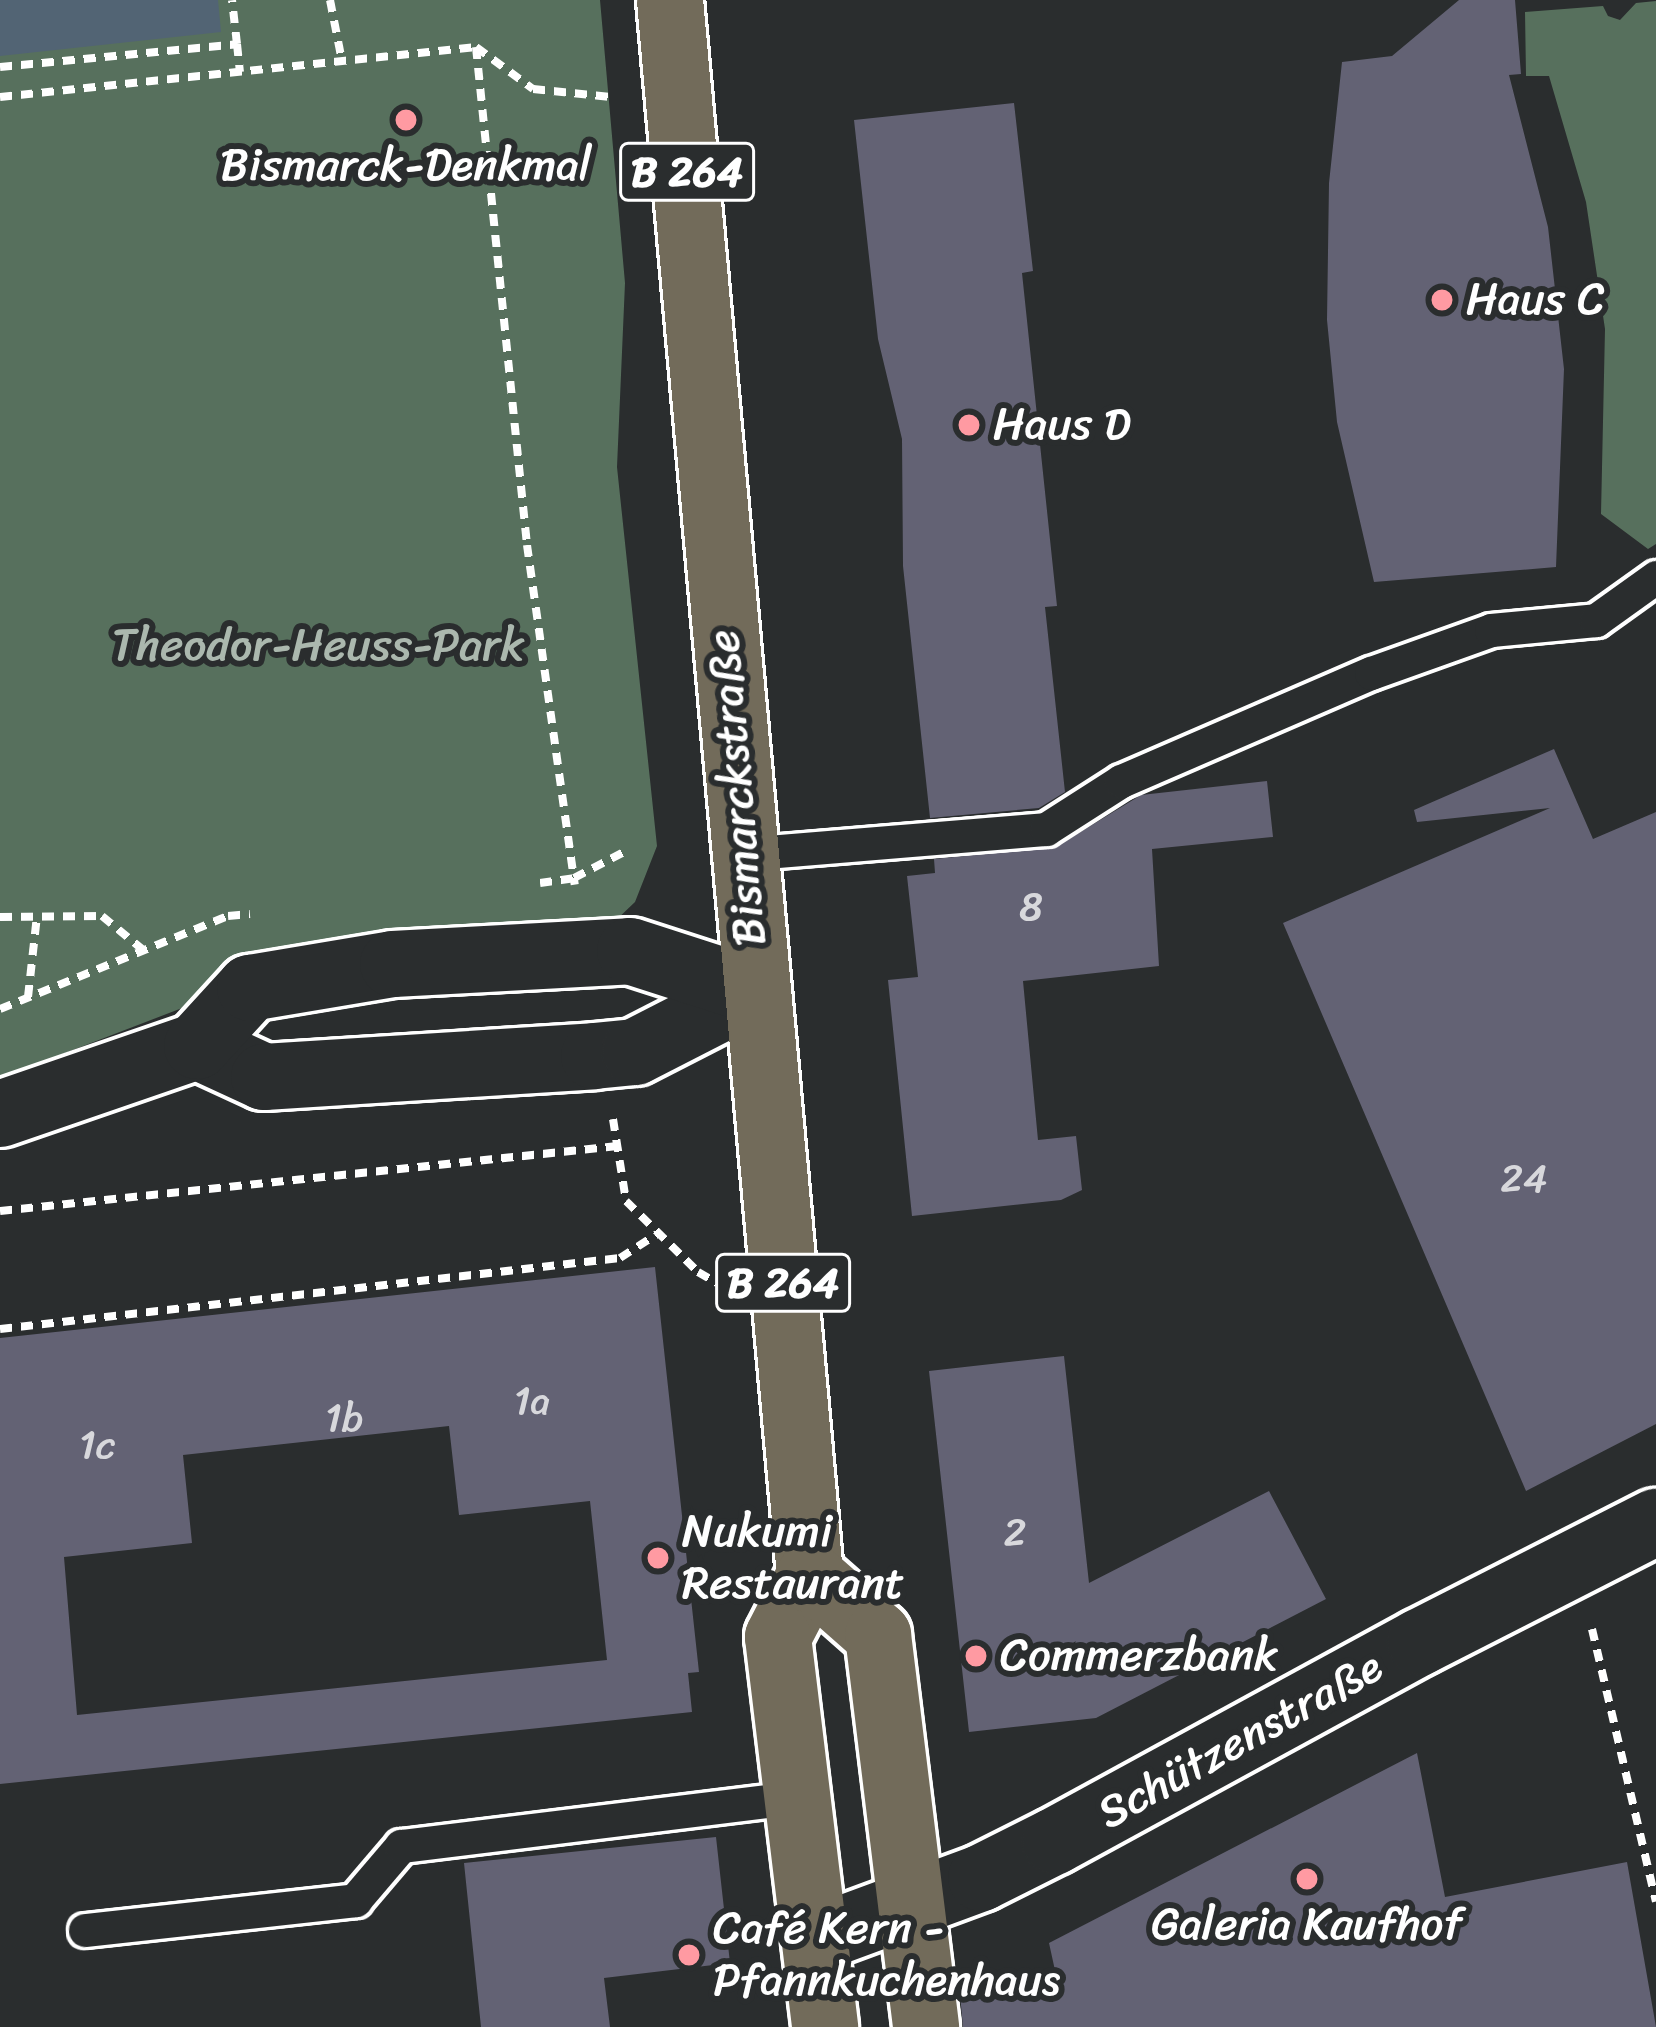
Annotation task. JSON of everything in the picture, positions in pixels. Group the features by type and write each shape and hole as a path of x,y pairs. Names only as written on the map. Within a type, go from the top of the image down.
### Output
{"main road":[{"name":"Bismarckstraße","path":"670,0 754,991 810,1575"},
{"path":"826,2027 778,1637 810,1575 878,1635 926,2027"}],"street":[{"path":"0,1114 197,1046 250,988 393,964 631,951 754,991"},
{"path":"197,1046 264,1077 635,1052 754,991"},
{"name":"Schützenstraße","path":"816,1939 912,1906 1055,1840 1656,1522"}],"lane":[{"path":"742,854 1046,829 1121,781 1371,674 1491,630 1596,620 1656,577"},
{"path":"86,1930 355,1900 401,1846 798,1797"}],"path":[{"path":"232,0 240,72"},
{"path":"330,0 342,62"},
{"path":"0,67 237,44"},
{"path":"476,47 526,544 574,878"},
{"path":"0,97 476,47 533,89 681,104"},
{"path":"28,997 37,914"},
{"path":"0,917 102,916 143,950"},
{"path":"594,1056 618,1146 626,1201 698,1271 787,1322"},
{"path":"0,1211 618,1146"},
{"path":"0,1329 620,1258 657,1234"},
{"path":"1576,1564 1651,1843 1656,1902"}],"green space":[{"name":"Theodor-Heuss-Park","path":"0,0 600,0 625,283 617,467 657,846 635,902 613,923 242,985 0,1078"},
{"path":"1656,1 1656,544 1648,549 1601,514 1605,329 1586,202 1549,76 1526,76 1525,12 1603,6 1608,16 1620,20 1636,3"}],"water":[{"path":"0,0 218,0 221,32 0,56"}],"building":[{"name":"Haus C","path":"1459,0 1515,0 1521,74 1509,75 1548,227 1564,369 1556,567 1374,582 1337,422 1327,320 1329,183 1342,62 1392,56"},
{"name":"Haus D","path":"1014,103 1033,271 1022,273 1057,606 1045,607 1065,792 1039,808 930,818 903,566 902,439 878,339 854,120"},
{"path":"1554,749 1593,839 1656,812 1656,1424 1526,1491 1283,923 1550,808 1417,822 1414,810"},
{"path":"1267,781 1273,837 1152,849 1159,966 1023,981 1038,1140 1076,1136 1082,1190 1061,1200 912,1216 888,980 918,977 907,876 935,873 934,859 1056,847 1141,795"},
{"path":"655,1267 699,1672 688,1673 692,1712 0,1784 0,1338","holes":["449,1426 459,1515 590,1501 607,1660 77,1715 64,1557 192,1543 183,1455"]},
{"path":"1064,1356 1089,1583 1269,1491 1326,1599 1096,1718 969,1732 929,1371"},
{"name":"Galeria Kaufhof","path":"1417,1753 1445,1897 1627,1862 1656,2027 963,2027 960,1994 1056,1975 1049,1943"},
{"path":"716,1837 730,1963 604,1978 610,2027 481,2027 464,1863"}],"place":[{"name":"Bismarck-Denkmal","path":"406,120"},
{"name":"Haus C","path":"1442,300"},
{"name":"Haus D","path":"969,425"},
{"name":"Nukumi Restaurant","path":"658,1558"},
{"name":"Commerzbank","path":"976,1656"},
{"name":"Galeria Kaufhof","path":"1307,1879"},
{"name":"Café Kern - Pfannkuchenhaus","path":"689,1955"}]}
